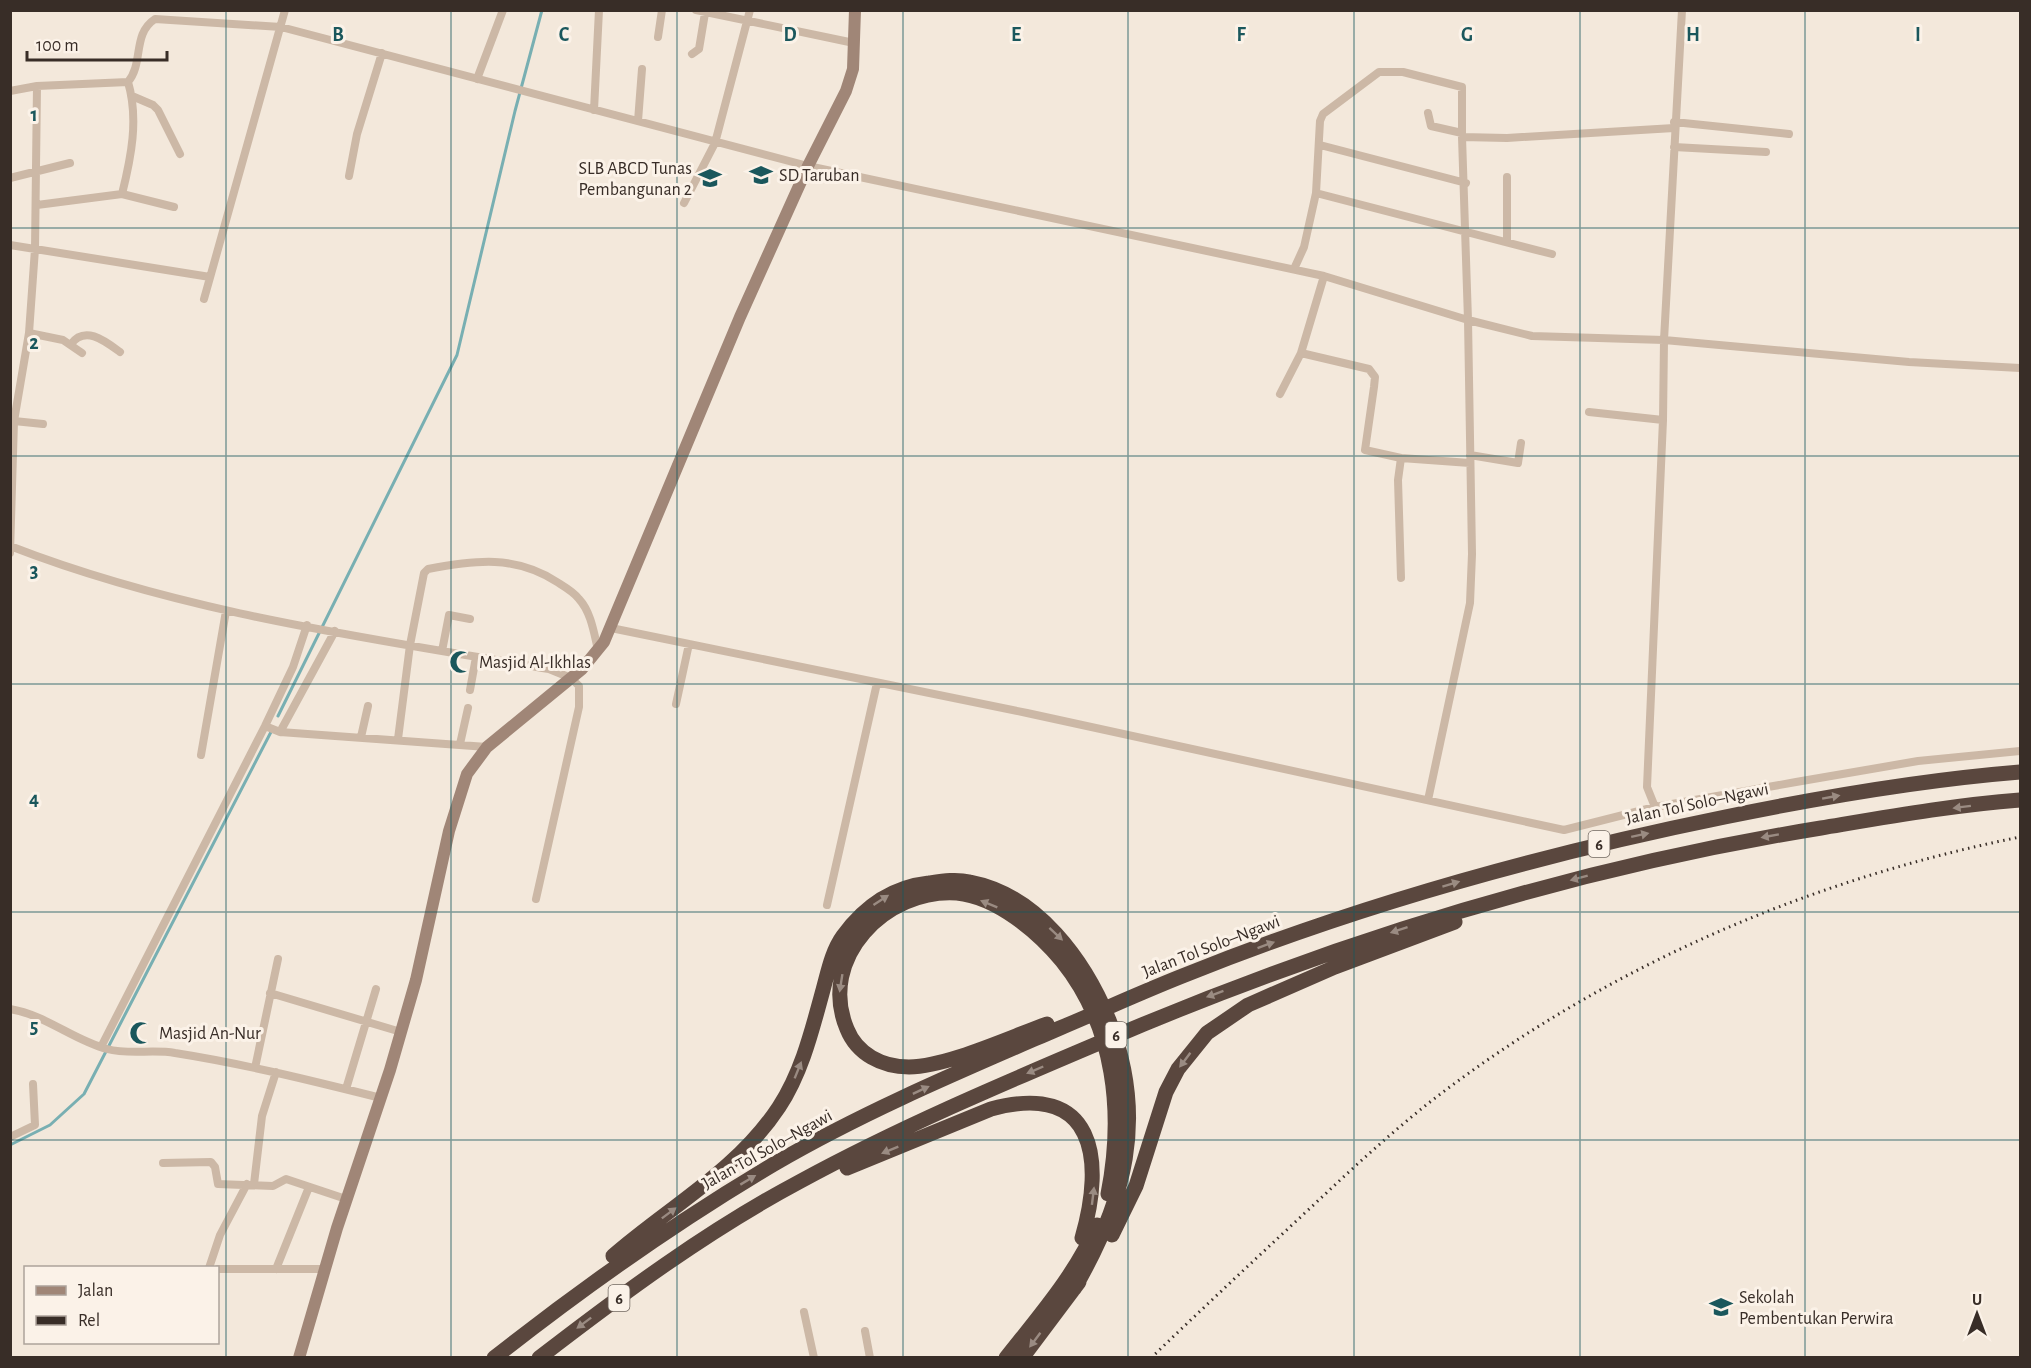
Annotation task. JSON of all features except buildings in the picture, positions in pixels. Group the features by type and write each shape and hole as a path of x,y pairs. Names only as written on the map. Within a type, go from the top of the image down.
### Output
{"highway":[{"name":"Jalan Tol Solo–Ngawi","path":"494,1358 616,1264 778,1161 867,1115 971,1066 1191,972 1306,930 1411,897 1597,844 1775,807 1908,784 2020,772"},
{"name":"6","path":"539,1358 642,1280 700,1241 798,1182 982,1092 1200,999 1412,925 1627,866 1768,836 1901,814 2020,800"},
{"path":"527,1331 622,1248 704,1186 740,1155 761,1131 780,1106 795,1077 837,947 859,917 875,903 895,891 918,884 956,880 973,882 1016,901 1063,940 1121,1085 1127,1144 1116,1199 1097,1249 1066,1289 1006,1358"},
{"path":"1022,1358 1066,1289 1100,1255 1121,1219 1136,1186 1166,1092 1178,1069 1208,1033 1248,1005 1324,971 1556,885"},
{"path":"1072,964 1000,908 957,893 922,897 891,909 874,920 858,939 842,975 840,1007 850,1038 872,1058 888,1064 928,1065 1191,972"},
{"path":"700,1241 861,1161 991,1109 1015,1103 1035,1102 1052,1106 1072,1118 1085,1135 1092,1150 1094,1189 1091,1209 1066,1289"}],"main road":[{"path":"299,1358 346,1199 381,1098 416,980 448,831 467,774 487,747 572,678 598,650 611,628 740,317 808,166 846,91 853,69 855,10"}],"street":[{"path":"204,299 285,10"},
{"path":"477,79 503,10"},
{"path":"594,110 599,10"},
{"path":"658,37 662,10"},
{"path":"684,203 715,143 750,10"},
{"path":"1655,807 1647,787 1663,420 1664,340 1682,10"},
{"path":"692,54 699,49 700,11 747,23 854,43"},
{"path":"10,91 37,86 128,82 133,76 141,34 155,19 281,27 808,166 1324,276 1468,320 1539,338 1664,340 1909,362 2020,368"},
{"path":"350,176 357,135 382,52"},
{"path":"638,121 642,69"},
{"path":"1294,269 1304,247 1316,193 1320,121 1323,114 1377,73 1383,71 1403,72 1461,86 1464,95 1462,135 1466,183 1470,603 1428,800"},
{"path":"122,194 132,153 132,96 128,82"},
{"path":"37,86 35,249 29,333 12,421 11,549 74,570 226,611 549,669 572,678 579,686 579,706 536,899"},
{"path":"132,96 153,105 158,110 180,154"},
{"path":"1428,113 1431,126 1462,135 1507,138 1674,125 1789,134"},
{"path":"1320,145 1466,183"},
{"path":"1674,147 1766,152"},
{"path":"10,178 70,163"},
{"path":"1507,177 1507,242"},
{"path":"1316,193 1552,254"},
{"path":"37,205 122,194 174,207"},
{"path":"10,245 210,277"},
{"path":"1280,394 1301,353 1324,276"},
{"path":"29,333 56,338 71,344 82,353"},
{"path":"71,344 78,336 84,334 100,339 120,352"},
{"path":"1301,353 1373,372 1374,387 1365,450 1401,458 1470,459 1518,464 1521,443"},
{"path":"1589,412 1663,420"},
{"path":"12,421 43,424"},
{"path":"1401,458 1398,480 1401,578"},
{"path":"398,740 410,645 424,573 428,569 502,562 519,563 534,569 579,598 590,619 598,650"},
{"path":"201,755 226,611"},
{"path":"442,651 449,615 470,619"},
{"path":"272,730 307,625"},
{"path":"611,628 1564,830 1655,807 1918,761 2020,751"},
{"path":"103,1048 272,730 332,631"},
{"path":"676,704 689,644"},
{"path":"470,690 476,657"},
{"path":"827,905 877,683"},
{"path":"361,737 368,706"},
{"path":"460,744 468,708"},
{"path":"272,730 487,747"},
{"path":"255,1068 278,958"},
{"path":"346,1089 376,989"},
{"path":"270,993 366,1019 401,1032"},
{"path":"10,1009 36,1015 103,1048 123,1052 161,1051 276,1072 381,1098"},
{"path":"209,1266 220,1235 250,1184 262,1116 276,1072"},
{"path":"10,1137 34,1125 33,1084"},
{"path":"163,1163 211,1162 215,1167 218,1184 273,1186 286,1179 346,1199"},
{"path":"276,1269 309,1187"},
{"path":"219,1269 325,1269"},
{"path":"804,1312 814,1358"},
{"path":"865,1331 870,1358"}],"waterway":[{"path":"278,716 457,355 515,111 542,10"},
{"path":"10,1145 50,1125 84,1094 272,730"}],"railway":[{"path":"1151,1358 1347,1173 1402,1125 1496,1054 1565,1010 1710,935 1785,904 1941,855 2020,837"}],"place":[{"name":"SD Taruban","path":"761,175"},
{"name":"SLB ABCD Tunas Pembangunan 2","path":"710,178"},
{"name":"Masjid Al-Ikhlas","path":"461,662"},
{"name":"Masjid An-Nur","path":"141,1033"},
{"name":"Sekolah Pembentukan Perwira","path":"1721,1307"}]}
